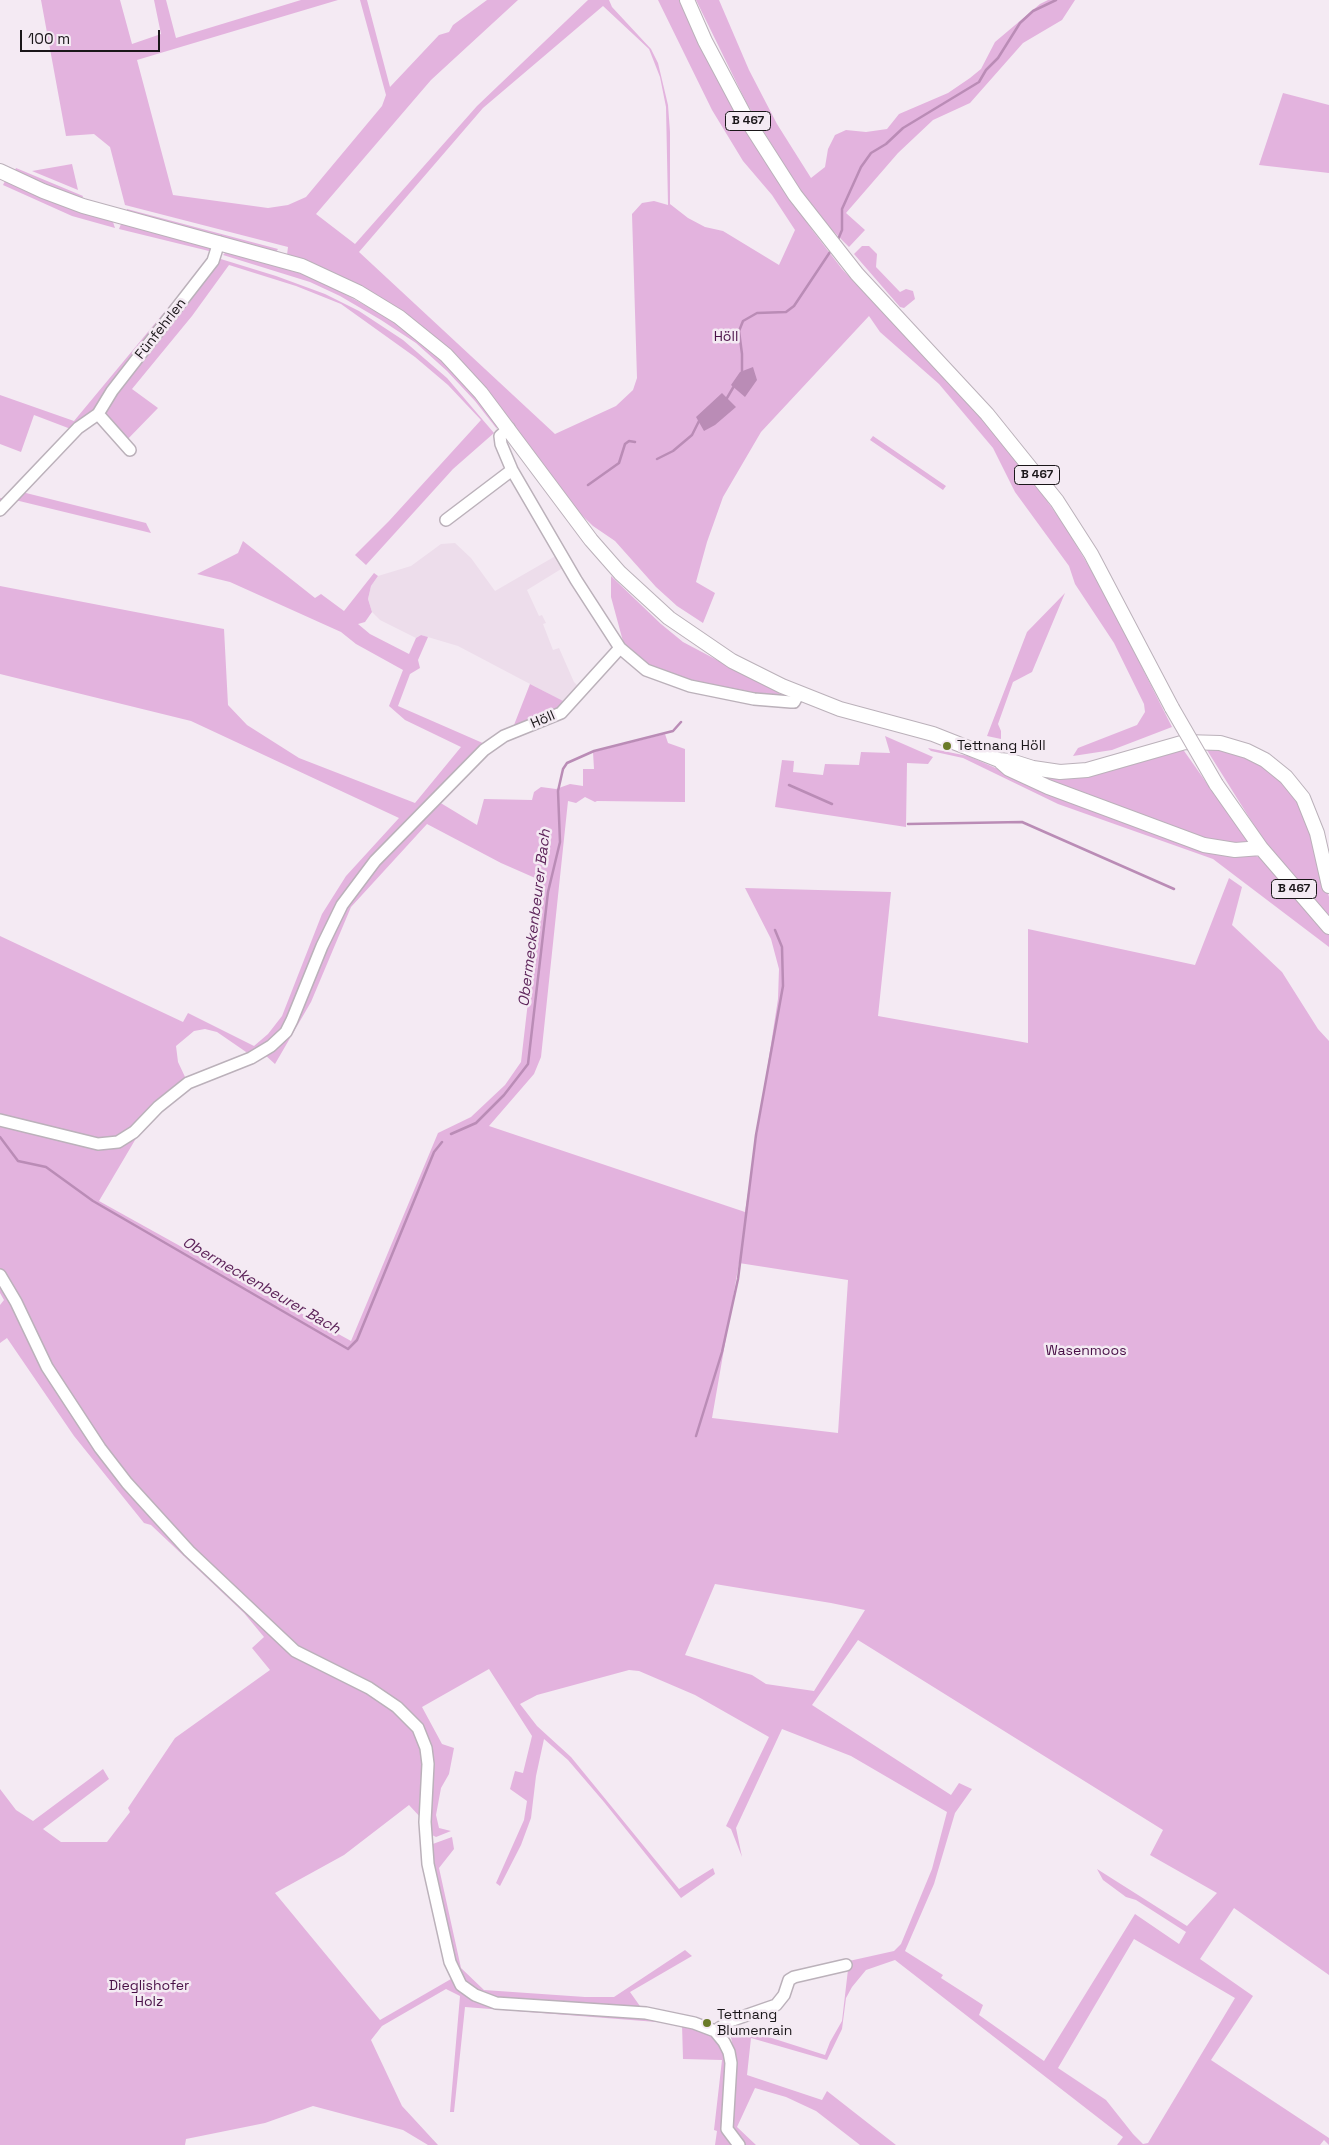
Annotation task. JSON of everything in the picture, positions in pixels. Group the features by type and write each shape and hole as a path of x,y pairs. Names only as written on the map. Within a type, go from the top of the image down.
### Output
{"main road":[{"name":"B 467","path":"687,0 709,49 747,120 795,194 858,274 987,414 1057,501 1091,554 1172,708 1216,784 1261,848 1329,927"},
{"path":"0,171 43,191 83,206 302,266 376,302 405,321 446,355 481,393 591,540 645,598 696,638 732,661 799,694 940,737 999,760 1051,771 1073,772 1104,766 1155,749 1185,742 1220,743 1247,751 1279,771 1303,798 1317,833 1329,886"},
{"path":"999,760 1008,769 1048,787 1204,845 1235,850 1261,848"}],"street":[{"name":"Fünfehrlen","path":"0,510 78,428 98,414 109,396 213,261 219,242"},
{"path":"98,414 130,450"},
{"path":"509,428 500,436 501,444 512,470 576,580 620,648 646,670 690,686 754,699 791,702 794,702 799,694"},
{"path":"446,520 512,470"},
{"name":"Höll","path":"0,1120 98,1144 114,1143 134,1132 158,1107 188,1084 251,1058 272,1046 286,1032 322,946 350,892 375,861 494,742 513,732 547,720 568,707 620,648"},
{"path":"0,1275 16,1302 47,1367 100,1448 127,1484 189,1551 295,1651 369,1688 397,1707 418,1728 426,1748 428,1764 425,1822 428,1864 453,1972 461,1985 475,1995 496,2003 646,2013 694,2023 715,2031 729,2052 731,2063 727,2129 739,2145"},
{"path":"715,2031 730,2021 776,2005 784,1995 789,1980 794,1977 846,1965"}],"shaded area":[{"path":"753,367 757,380 745,397 731,385 740,372"},
{"path":"722,393 736,407 715,425 704,431 696,417"},
{"path":"455,543 471,558 495,591 559,554 566,566 527,590 539,616 542,615 546,623 543,624 553,650 559,648 574,682 582,690 568,704 458,646 421,635 416,638 380,620 372,612 368,599 371,586 378,576 411,566 441,544"}],"green space":[{"path":"41,0 120,0 132,44 161,34 154,0 166,0 176,38 301,0 338,0 137,60 173,195 268,208 288,205 306,197 382,106 386,95 360,0 367,0 390,87 439,35 449,32 453,25 487,0 518,0 431,80 316,214 355,244 477,106 588,0 609,0 612,7 651,49 658,63 668,105 670,204 688,218 705,227 723,231 779,265 795,230 772,195 743,161 712,110 658,0 681,0 783,188 813,231 842,269 980,416 1033,481 1064,525 1102,588 1172,727 1112,750 1073,756 1078,748 1137,725 1145,712 1144,704 1114,643 1075,584 1069,566 1015,492 993,448 939,384 880,332 869,316 761,432 723,497 707,542 696,582 715,593 703,623 677,606 656,587 615,541 593,526 566,500 535,453 474,375 452,352 390,303 355,284 287,255 288,247 125,205 110,147 94,134 66,136","holes":["603,6 649,49 660,77 666,107 668,205 654,201 642,203 632,214 637,378 633,390 616,406 555,434 359,252 483,108"]},
{"path":"696,0 719,0 749,70 777,124 811,178 825,167 828,149 835,135 846,130 866,132 887,129 899,114 948,93 970,78 981,69 995,42 1040,4 1048,0 1075,0 1062,20 1023,43 970,103 933,120 898,153 846,213 865,230 849,247 818,216 784,165 746,102"},
{"path":"1283,93 1329,105 1329,173 1259,165"},
{"path":"72,164 78,190 32,171"},
{"path":"16,168 83,196 82,199 14,172"},
{"path":"5,181 67,207 113,222 115,228 72,216 3,185"},
{"path":"127,209 278,249 276,252 126,214"},
{"path":"121,224 213,247 213,252 119,229"},
{"path":"862,246 869,246 877,254 876,267 900,292 906,289 913,291 915,299 904,308 900,307 854,254"},
{"path":"227,251 315,278 385,316 425,344 456,373 496,421 497,429 475,401 447,371 416,343 340,296 310,282 223,255"},
{"path":"211,256 276,276 325,294 359,311 403,340 447,378 494,433 453,469 366,565 355,555 389,521 481,420 448,385 415,357 341,304 296,286 229,265 192,316 132,389 158,408 124,443 98,414 76,431 34,415 21,452 0,444 0,395 74,421"},
{"path":"873,436 946,486 943,490 870,440"},
{"path":"18,491 146,523 151,533 11,499 0,510 0,498 10,499"},
{"path":"243,541 315,598 321,594 344,611 374,573 378,576 371,586 368,599 372,612 365,622 358,624 370,634 409,654 416,638 421,635 428,637 418,660 420,668 410,674 398,706 485,744 361,871 286,1024 272,1040 249,1054 217,1032 205,1029 194,1031 176,1046 178,1062 186,1079 128,1135 98,1141 0,1116 0,936 183,1022 188,1013 254,1046 268,1034 282,1016 322,914 346,876 399,818 191,721 0,674 0,586 224,629 228,705 247,725 299,758 415,803 461,747 405,720 389,706 403,670 356,644 341,632 230,582 197,574 238,553"},
{"path":"611,576 661,624 683,642 785,696 774,697 708,686 651,667 624,645 611,597"},
{"path":"1065,593 1032,672 1013,682 998,724 1001,731 1001,739 987,736 1027,632"},
{"path":"530,684 567,703 545,716 514,725"},
{"name":"Wasenmoos","path":"665,734 668,743 685,749 685,802 595,802 585,797 576,803 568,801 541,1057 534,1074 489,1126 745,1212 778,999 779,969 771,939 745,888 891,892 878,1016 1028,1043 1028,929 1195,965 1229,878 1242,887 1232,925 1282,972 1318,1029 1329,1041 1329,1975 1234,1908 1200,1959 1253,1996 1211,2060 1329,2138 1329,2145 1324,2140 1320,2145 1117,2145 1123,2137 895,1960 866,1970 852,1987 846,1998 842,2029 827,2060 751,2038 747,2075 822,2100 827,2091 896,2145 860,2145 816,2111 786,2097 755,2088 737,2127 756,2145 745,2145 732,2124 737,2069 730,2032 734,2026 825,2055 842,2021 849,1961 894,1951 901,1944 932,1869 947,1812 851,1756 782,1729 736,1828 742,1857 731,1829 726,1826 769,1737 695,1695 639,1671 629,1670 537,1695 520,1704 537,1726 571,1757 679,1889 713,1868 715,1874 681,1898 568,1760 544,1739 536,1776 531,1818 521,1845 500,1886 496,1883 524,1820 527,1801 510,1789 515,1771 523,1773 532,1736 489,1669 422,1707 442,1744 454,1748 449,1774 441,1788 436,1815 439,1828 451,1831 436,1837 432,1835 430,1830 432,1750 424,1728 409,1710 390,1696 306,1652 206,1562 119,1468 43,1352 6,1276 0,1269 0,1124 106,1150 129,1143 138,1135 99,1201 351,1341 438,1133 471,1117 505,1085 521,1062 542,881 501,863 427,824 351,907 311,1002 275,1064 265,1055 284,1041 339,919 370,873 439,802 477,825 484,799 532,800 534,792 541,787 556,789 570,784 583,786 583,769 594,769 593,752","holes":["739,1263 848,1280 838,1433 712,1418","715,1584 865,1610 814,1691 766,1684 752,1675 685,1655","858,1640 1163,1830 1150,1855 1217,1893 1187,1926 1097,1869 1103,1880 1126,1897 1136,1900 1186,1932 1179,1944 1135,1914 1044,2061 979,2015 983,2005 941,1978 943,1975 905,1951 934,1884 955,1813 972,1789 959,1783 951,1795 812,1705","1134,1939 1235,1998 1148,2143 1143,2144 1133,2134 1106,2100 1058,2068"]},
{"path":"885,736 933,757 928,764 907,763 906,827 775,807 782,760 794,761 793,772 823,775 825,764 859,765 861,752 890,753"},
{"path":"1205,747 1242,754 1275,773 1305,811 1329,897 1329,918 1262,838"},
{"path":"928,748 968,756 1065,798 1259,857 1329,935 1329,947 1213,859 1058,804 963,758 931,751"},
{"path":"1182,748 1251,846 1215,844 1044,779 1046,776"},
{"name":"Dieglishofer Holz","path":"0,1280 97,1447 277,1637 387,1703 416,1732 425,1762 421,1818 409,1805 344,1855 275,1893 380,2020 451,1979 454,1985 474,1999 682,2024 465,2007 454,2112 450,2112 460,1996 446,1989 382,2026 371,2040 402,2106 438,2145 428,2145 403,2130 313,2106 265,2123 186,2139 185,2145 0,2145 0,1789 16,1810 33,1821 103,1769 109,1779 43,1829 61,1842 107,1842 130,1812 128,1808 175,1738 270,1670 252,1648 264,1637 244,1613 151,1525 144,1523 74,1436 7,1338 0,1343 0,1305 4,1300 0,1293"},
{"path":"452,1837 454,1849 439,1868 461,1968 484,1990 585,1997 614,1997 685,1950 692,1956 630,1992 642,2009 499,2000 471,1990 457,1971 434,1872 430,1845"},
{"path":"682,2024 699,2029 715,2039 724,2051 727,2065 723,2133 731,2145 715,2145 717,2131 714,2130 722,2060 683,2059"}],"waterway":[{"name":"Obermeckenbeurer Bach","path":"837,242 842,230 842,209 861,167 871,153 886,144 903,128 979,82 986,70 998,58 1020,23 1033,11 1056,0"},
{"name":"Obermeckenbeurer Bach","path":"742,373 739,331 743,321 757,313 786,312 794,306 832,249"},
{"name":"Obermeckenbeurer Bach","path":"727,398 734,386"},
{"name":"Obermeckenbeurer Bach","path":"657,459 673,451 692,435 699,421"},
{"name":"Obermeckenbeurer Bach","path":"588,485 619,463 625,444 629,441 635,442"},
{"name":"Obermeckenbeurer Bach","path":"451,1134 476,1123 504,1095 528,1064 548,892 560,842 558,791 563,769 567,763 594,751 673,731 681,722"},
{"path":"789,785 832,804"},
{"path":"908,824 1022,822 1174,889"},
{"path":"696,1436 722,1352 738,1279 756,1135 783,986 782,947 775,930"},
{"name":"Obermeckenbeurer Bach","path":"0,1137 18,1161 46,1167 93,1201 348,1349 357,1340 434,1152 442,1142"}],"place":[{"name":"Tettnang Höll","path":"947,746"},
{"name":"Tettnang Blumenrain","path":"707,2023"}]}
